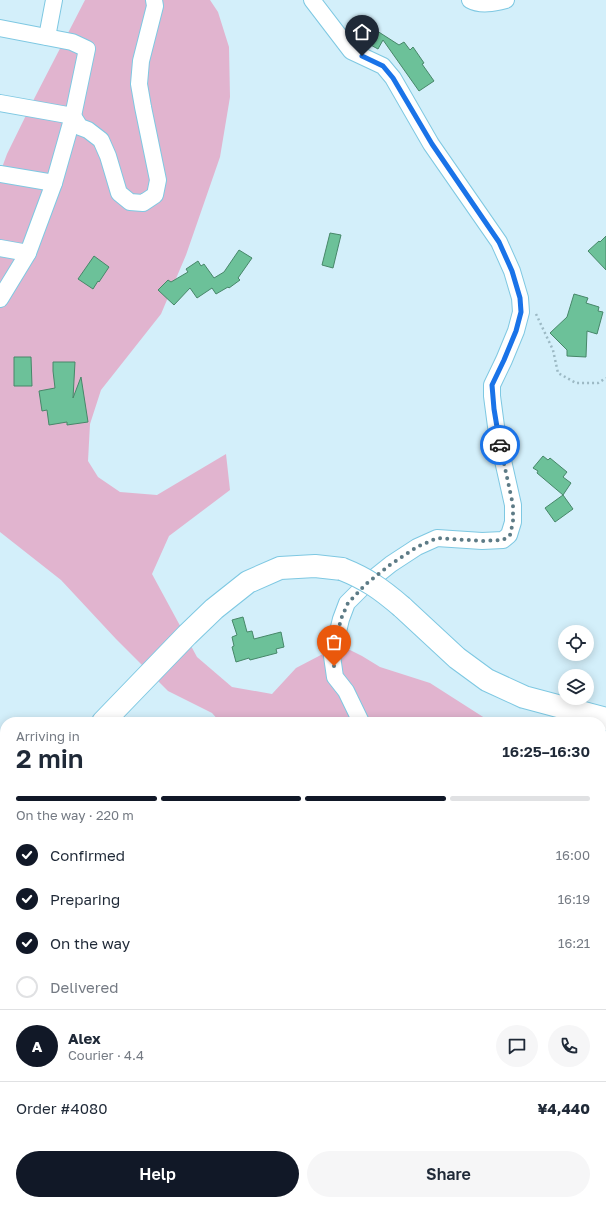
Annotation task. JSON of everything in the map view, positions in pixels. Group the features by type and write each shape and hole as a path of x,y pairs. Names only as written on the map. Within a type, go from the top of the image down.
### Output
{"street":[{"path":"47,37 54,0"},
{"path":"0,102 73,116 80,126 101,140 108,156 119,194 130,202 143,203 155,195 158,180 142,107 140,84 141,61 155,6 154,0"},
{"path":"312,0 351,51 383,66 393,78 432,144 499,242 512,271 520,298 521,312 516,331 492,385 497,434 513,505 513,522 510,535 503,540 482,541 437,538 417,547 391,564 366,584 348,603 341,619 332,656 335,677 346,691 359,717"},
{"path":"470,0 475,3 492,4 506,0"},
{"path":"0,28 72,42 87,49 73,116 54,183 28,254 0,299"},
{"path":"0,174 54,183"},
{"path":"0,248 28,254"},
{"path":"108,717 187,635 214,609 248,582 280,568 314,566 342,569 378,587 457,658 487,680 524,697 599,717"}],"path":[{"path":"520,298 533,310 553,350 558,373 576,383 598,383 606,378"}],"shaded area":[{"path":"85,0 210,0 218,12 229,47 230,97 220,157 186,255 161,314 101,390 90,424 88,461 98,477 120,492 157,495 226,454 230,490 169,536 152,574 197,657 232,687 272,694 296,668 340,645 380,667 430,683 483,717 216,717 212,713 168,691 116,639 61,580 0,532 0,173 7,154"}],"building":[{"path":"360,20 399,45 404,42 410,50 413,47 424,63 422,64 434,81 419,91 383,40 378,49 367,43 369,40 353,31"},
{"path":"330,233 341,235 333,268 322,265"},
{"path":"606,236 606,270 588,251"},
{"path":"239,250 252,258 238,278 240,280 229,288 228,287 216,294 212,288 197,298 190,288 174,305 158,290 168,280 171,282 188,272 186,269 198,261 201,266 204,264 214,278 224,272"},
{"path":"94,256 109,267 93,289 78,279"},
{"path":"574,294 588,298 586,303 599,307 598,311 603,312 597,334 587,331 586,357 567,356 567,350 550,333 567,317"},
{"path":"14,357 31,357 32,386 14,386"},
{"path":"53,362 75,362 73,398 81,377 88,422 67,425 67,422 49,425 47,410 42,411 39,391 55,388"},
{"path":"543,456 548,460 550,458 567,472 563,477 571,483 563,495 533,468"},
{"path":"563,495 573,509 555,522 545,508"},
{"path":"243,617 247,632 252,631 254,639 281,632 284,647 276,649 277,653 236,662 232,647 234,646 232,637 237,635 232,620"}],"way so far":[{"path":"334,666 332,656 341,619 348,603 366,584 391,564 417,547 437,538 482,541 503,540 510,535 513,522 513,505 500,445"}],"route":[{"path":"362,56 383,66 393,78 432,144 499,242 512,271 520,298 521,312 516,331 492,385 497,434 500,445"}]}
